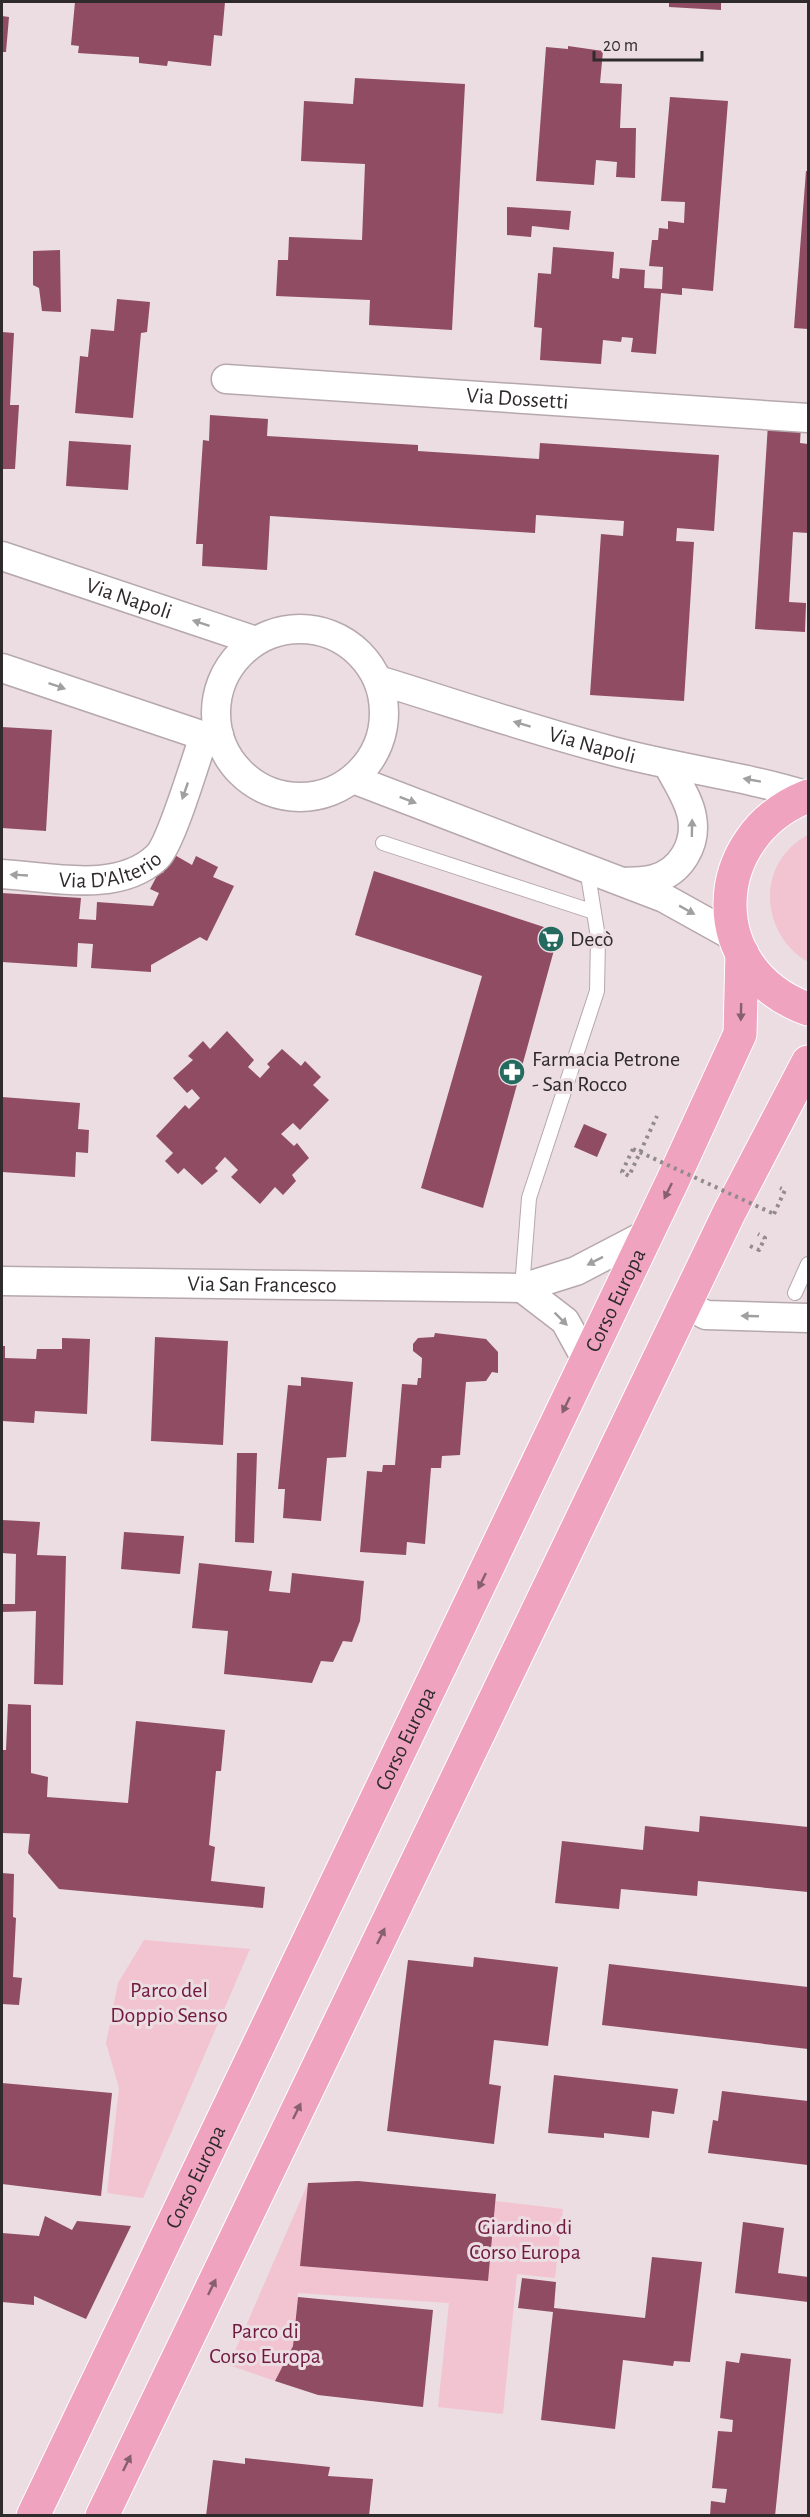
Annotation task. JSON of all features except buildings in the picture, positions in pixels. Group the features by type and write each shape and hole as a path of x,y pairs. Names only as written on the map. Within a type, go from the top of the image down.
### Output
{"main road":[{"name":"Corso Europa","path":"33,2516 587,1361 740,1034 739,946 730,899 735,870 747,843 774,814 808,796"},
{"path":"739,946 765,984 780,996 808,1009"},
{"path":"102,2516 729,1213 808,1062"}],"street":[{"name":"Via Dossetti","path":"226,379 808,418"},
{"name":"Via Napoli","path":"2,556 256,641"},
{"path":"2,668 211,736 243,776 270,792 286,797 310,798 333,791 353,779 368,764 382,734 384,701 378,680 365,659 353,648 326,633 302,629 278,632 256,641 239,655 226,672 219,693 211,736"},
{"name":"Via Napoli","path":"378,680 603,749 668,765 759,781 808,796"},
{"name":"Via D'Alterio","path":"2,874 95,880 129,876 159,856 211,736"},
{"path":"623,883 654,879 672,871 686,856 692,836 692,817 668,765"},
{"path":"353,779 664,898 739,946"},
{"name":"Via San Francesco","path":"2,1281 522,1288 576,1271 647,1234"},
{"path":"522,1288 565,1321 587,1361"},
{"path":"685,1304 706,1315 808,1318"}],"lane":[{"path":"383,843 594,912"},
{"path":"522,1288 529,1198 597,991 598,937 587,869"},
{"path":"795,1293 808,1264"}],"path":[{"path":"657,1116 629,1176 622,1172 633,1149 774,1214"}],"green space":[{"path":"808,835 808,962 792,949 780,934 773,916 770,898 772,879 779,862 791,847"},
{"name":"Parco del Doppio Senso","path":"144,1940 250,1949 143,2198 107,2193 119,2088 106,2043 118,1983"},
{"path":"308,2183 300,2266 495,2201 563,2209 555,2278 517,2274 503,2414 438,2407 449,2303 298,2293 293,2346 275,2381 229,2365"}],"place":[{"name":"Decò","path":"551,939"},
{"name":"Farmacia Petrone - San Rocco","path":"512,1072"}],"park label":[{"name":"Giardino di Corso Europa","path":"525,2240"},
{"name":"Parco di Corso Europa","path":"265,2344"}]}
